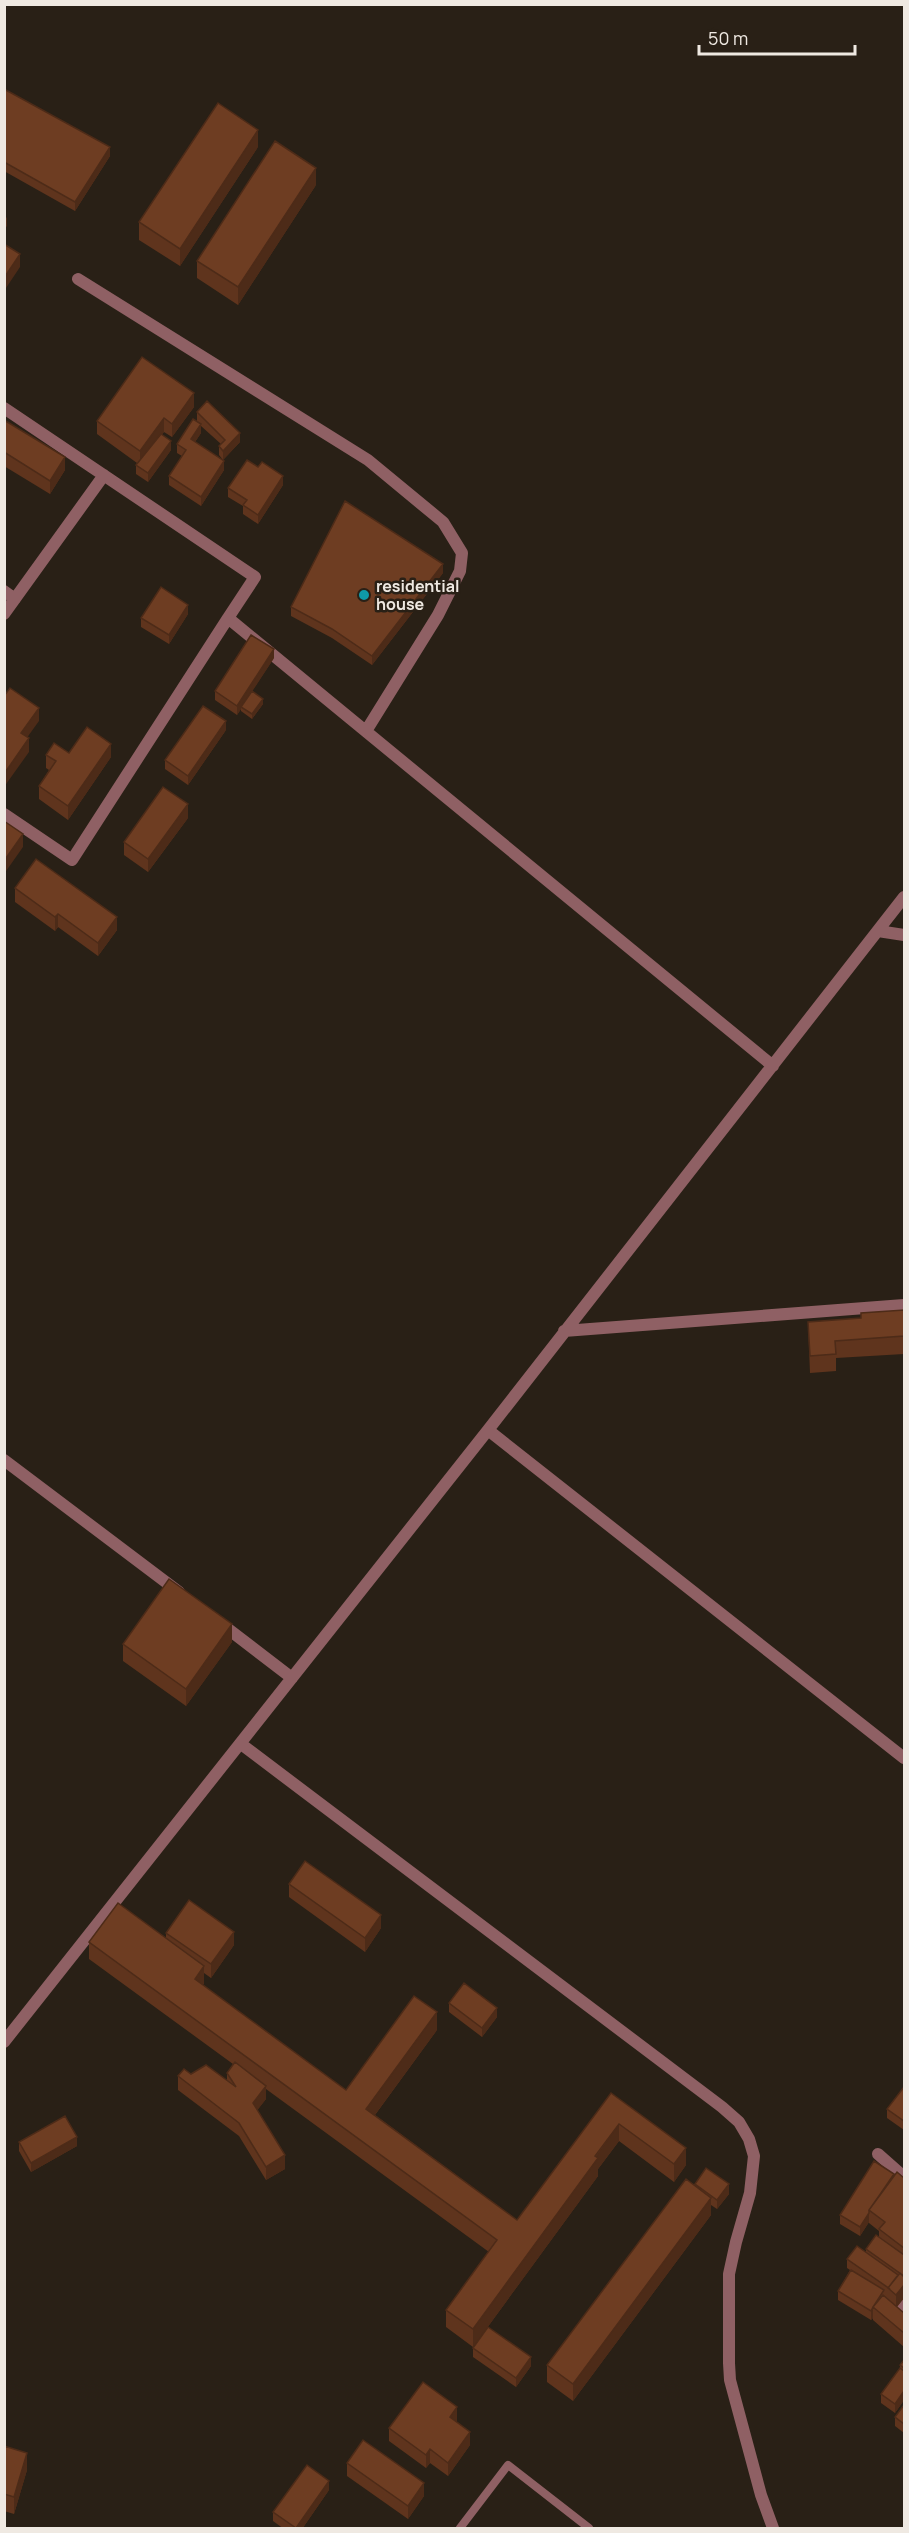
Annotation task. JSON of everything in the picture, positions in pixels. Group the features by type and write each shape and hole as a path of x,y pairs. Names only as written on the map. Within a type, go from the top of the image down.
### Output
{"street":[{"path":"78,279 368,460 443,522 462,553 460,572 438,615 366,731"},
{"path":"4,408 255,578 72,860 4,814"},
{"path":"4,614 10,595 104,475"},
{"path":"228,618 772,1066"},
{"path":"4,2043 488,1430 904,897"},
{"path":"878,931 904,935"},
{"path":"564,1331 904,1305"},
{"path":"488,1430 904,1758"},
{"path":"4,1460 190,1600"},
{"path":"209,1614 292,1678"},
{"path":"241,1744 703,2092 739,2122 749,2139 754,2156 753,2175 729,2274 730,2380 761,2494 773,2529"},
{"path":"878,2154 904,2177"}],"lane":[{"path":"460,2529 508,2465 589,2529"}],"building":[{"path":"4,89 110,147 75,202 4,162"},
{"path":"218,103 258,130 180,249 139,222"},
{"path":"275,141 316,168 238,287 197,261"},
{"path":"4,244 20,254 4,278"},
{"path":"142,357 194,393 172,424 164,418 140,451 97,421"},
{"path":"207,401 240,433 223,451 219,446 225,440 197,412"},
{"path":"193,419 201,424 191,439 224,461 201,497 169,476 186,450 177,444"},
{"path":"4,420 65,457 50,481 4,452"},
{"path":"161,434 171,441 148,473 136,465"},
{"path":"247,460 258,467 262,462 283,476 258,515 243,505 247,500 228,488"},
{"name":"residential house","path":"345,501 443,564 372,656 332,629 291,607"},
{"path":"161,587 188,605 169,635 141,618"},
{"path":"251,635 274,649 237,706 215,691"},
{"path":"10,688 39,708 21,733 29,738 4,774 4,696"},
{"path":"252,691 263,699 252,714 241,707"},
{"path":"203,706 226,721 188,776 165,760"},
{"path":"87,727 111,744 68,806 39,786 56,761 46,755 54,743 69,753"},
{"path":"163,787 188,804 148,859 124,842"},
{"path":"4,821 23,834 4,861"},
{"path":"36,859 117,917 98,943 58,914 55,917 15,888"},
{"path":"904,1310 904,1336 835,1341 836,1354 810,1356 808,1322 861,1318 861,1313"},
{"path":"169,1579 232,1624 186,1689 123,1644"},
{"path":"305,1861 381,1915 365,1938 289,1884"},
{"path":"189,1900 234,1932 211,1964 166,1933"},
{"path":"118,1903 204,1966 195,1979 346,2090 414,1996 437,2012 366,2109 517,2220 611,2093 686,2148 674,2164 619,2124 595,2156 598,2158 473,2329 446,2310 497,2240 89,1942"},
{"path":"464,1983 497,2008 482,2028 449,2003"},
{"path":"235,2062 266,2086 253,2103 285,2155 266,2167 239,2123 178,2076 184,2069 191,2074 206,2065 236,2087 227,2073"},
{"path":"904,2087 904,2121 887,2109"},
{"path":"65,2116 77,2137 31,2163 19,2142"},
{"path":"874,2161 894,2174 860,2227 840,2215"},
{"path":"706,2168 729,2184 717,2200 695,2184"},
{"path":"897,2172 904,2178 904,2248 879,2229 885,2222 869,2210"},
{"path":"686,2179 711,2198 573,2384 547,2365"},
{"path":"876,2235 904,2255 904,2276 866,2249"},
{"path":"857,2246 898,2275 888,2288 847,2259"},
{"path":"851,2270 884,2290 871,2311 838,2291"},
{"path":"900,2273 904,2277 904,2285 896,2295 888,2288"},
{"path":"883,2295 904,2313 904,2333 873,2307"},
{"path":"488,2327 531,2357 516,2378 473,2348"},
{"path":"900,2368 904,2371 904,2391 895,2404 881,2394"},
{"path":"423,2382 457,2407 450,2417 470,2432 448,2463 430,2449 426,2455 389,2428"},
{"path":"904,2405 904,2424 895,2417"},
{"path":"363,2440 424,2483 408,2506 347,2463"},
{"path":"4,2446 27,2453 14,2497 4,2494"},
{"path":"307,2465 329,2481 296,2528 273,2512"}],"place":[{"name":"residential house","path":"364,595"}]}
